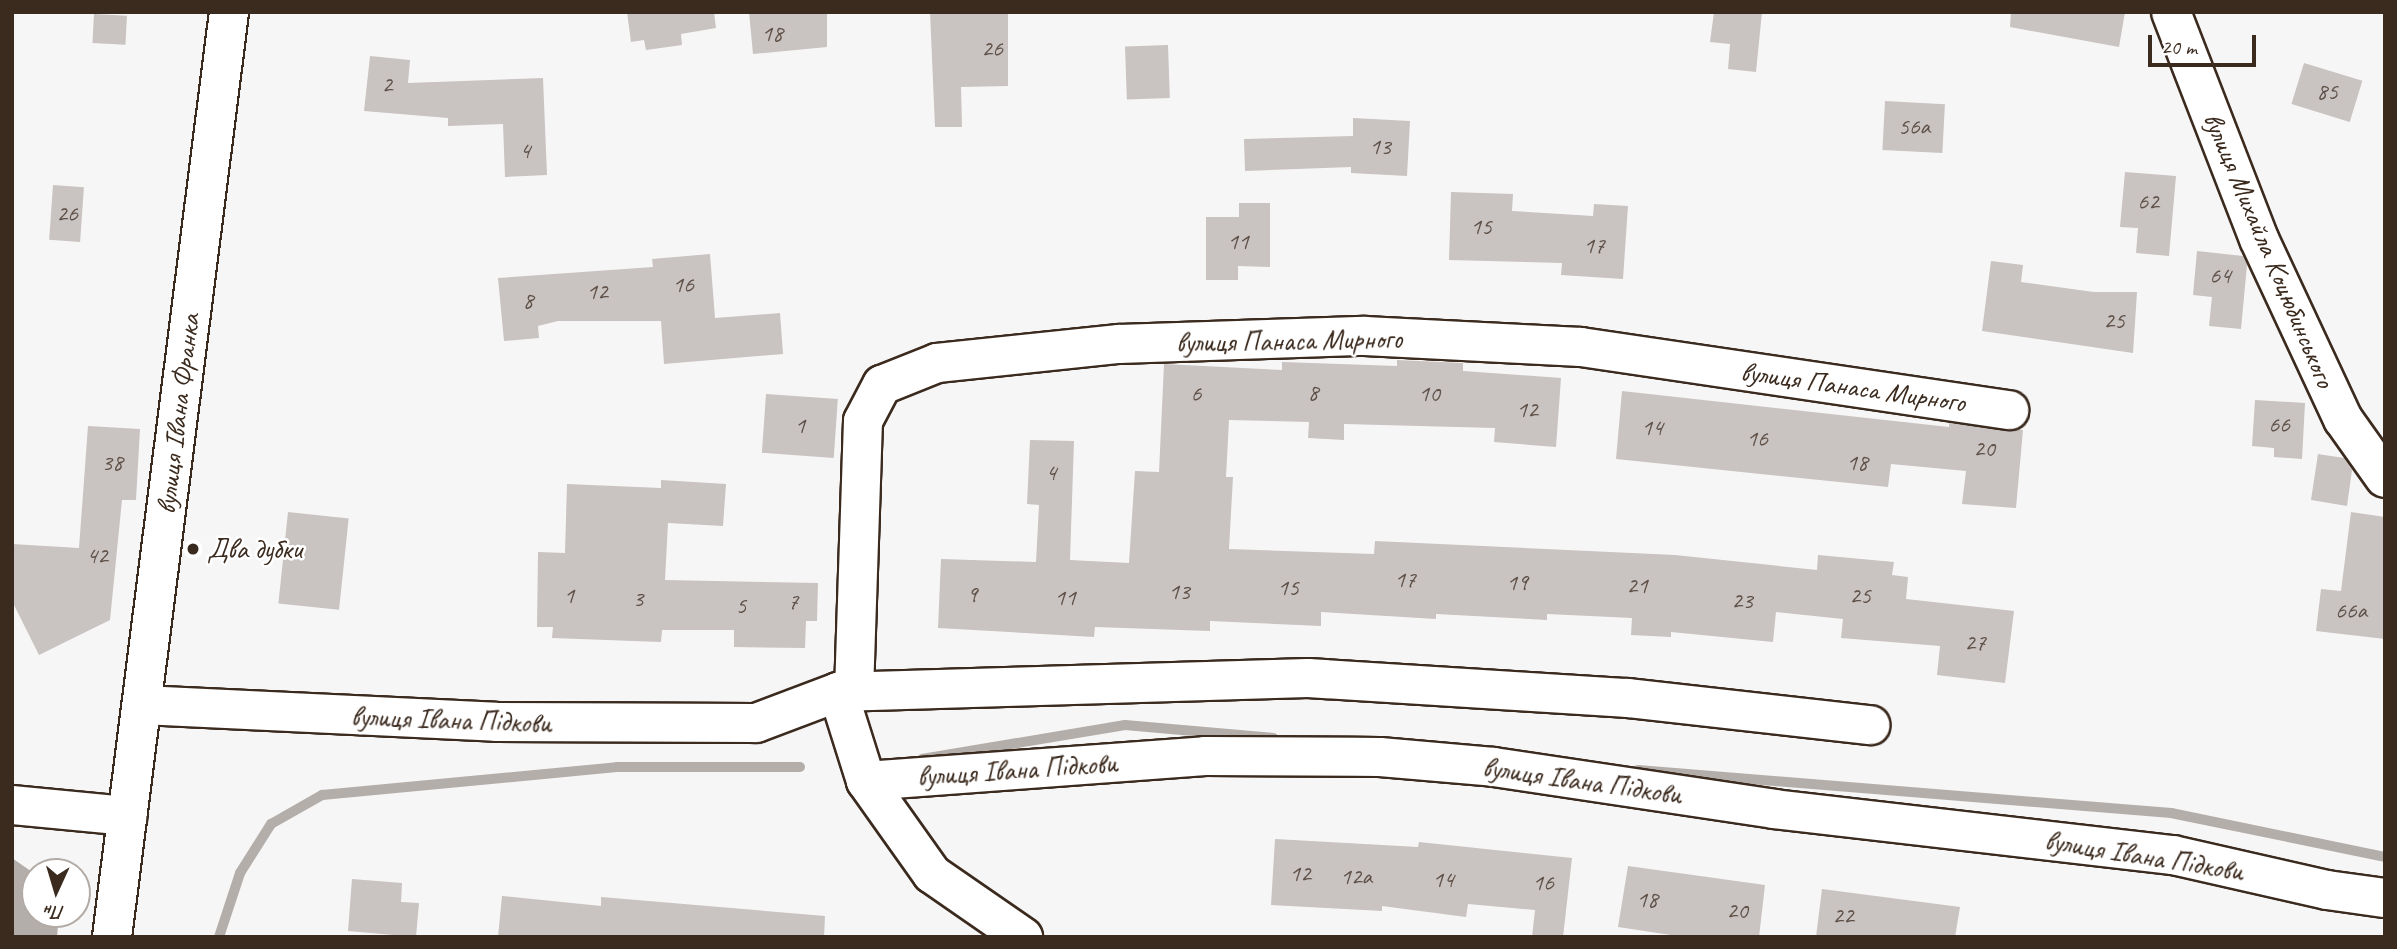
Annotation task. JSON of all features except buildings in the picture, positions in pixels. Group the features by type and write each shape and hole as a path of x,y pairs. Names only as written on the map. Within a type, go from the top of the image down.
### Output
{"street":[{"name":"вулиця Івана Франка","path":"112,937 229,12"},
{"name":"вулиця Михайла Коцюбинського","path":"2171,12 2259,239 2343,419 2385,478"},
{"name":"вулиця Панаса Мирного","path":"846,692 863,421 882,386 937,363 1119,344 1365,336 1581,347 2009,410"},
{"name":"вулиця Івана Підкови","path":"142,705 496,722 756,723 846,692 1070,682 1308,678 1628,698 1870,726"},
{"path":"846,692 866,781 932,874 956,894 1023,937"},
{"name":"вулиця Івана Підкови","path":"866,781 1205,755 1380,757 1494,767 1774,809 2172,855 2327,891 2385,898"},
{"path":"12,805 127,816"}],"shaded area":[{"path":"12,858 21,864 21,928 58,928 57,937 12,937"}],"waterway":[{"path":"922,759 1125,725 1273,738"},
{"path":"219,937 240,873 271,824 322,795 617,767 800,767"},
{"path":"1638,770 2171,813 2385,857"}],"place":[{"name":"Два дубки","path":"193,549"}]}
